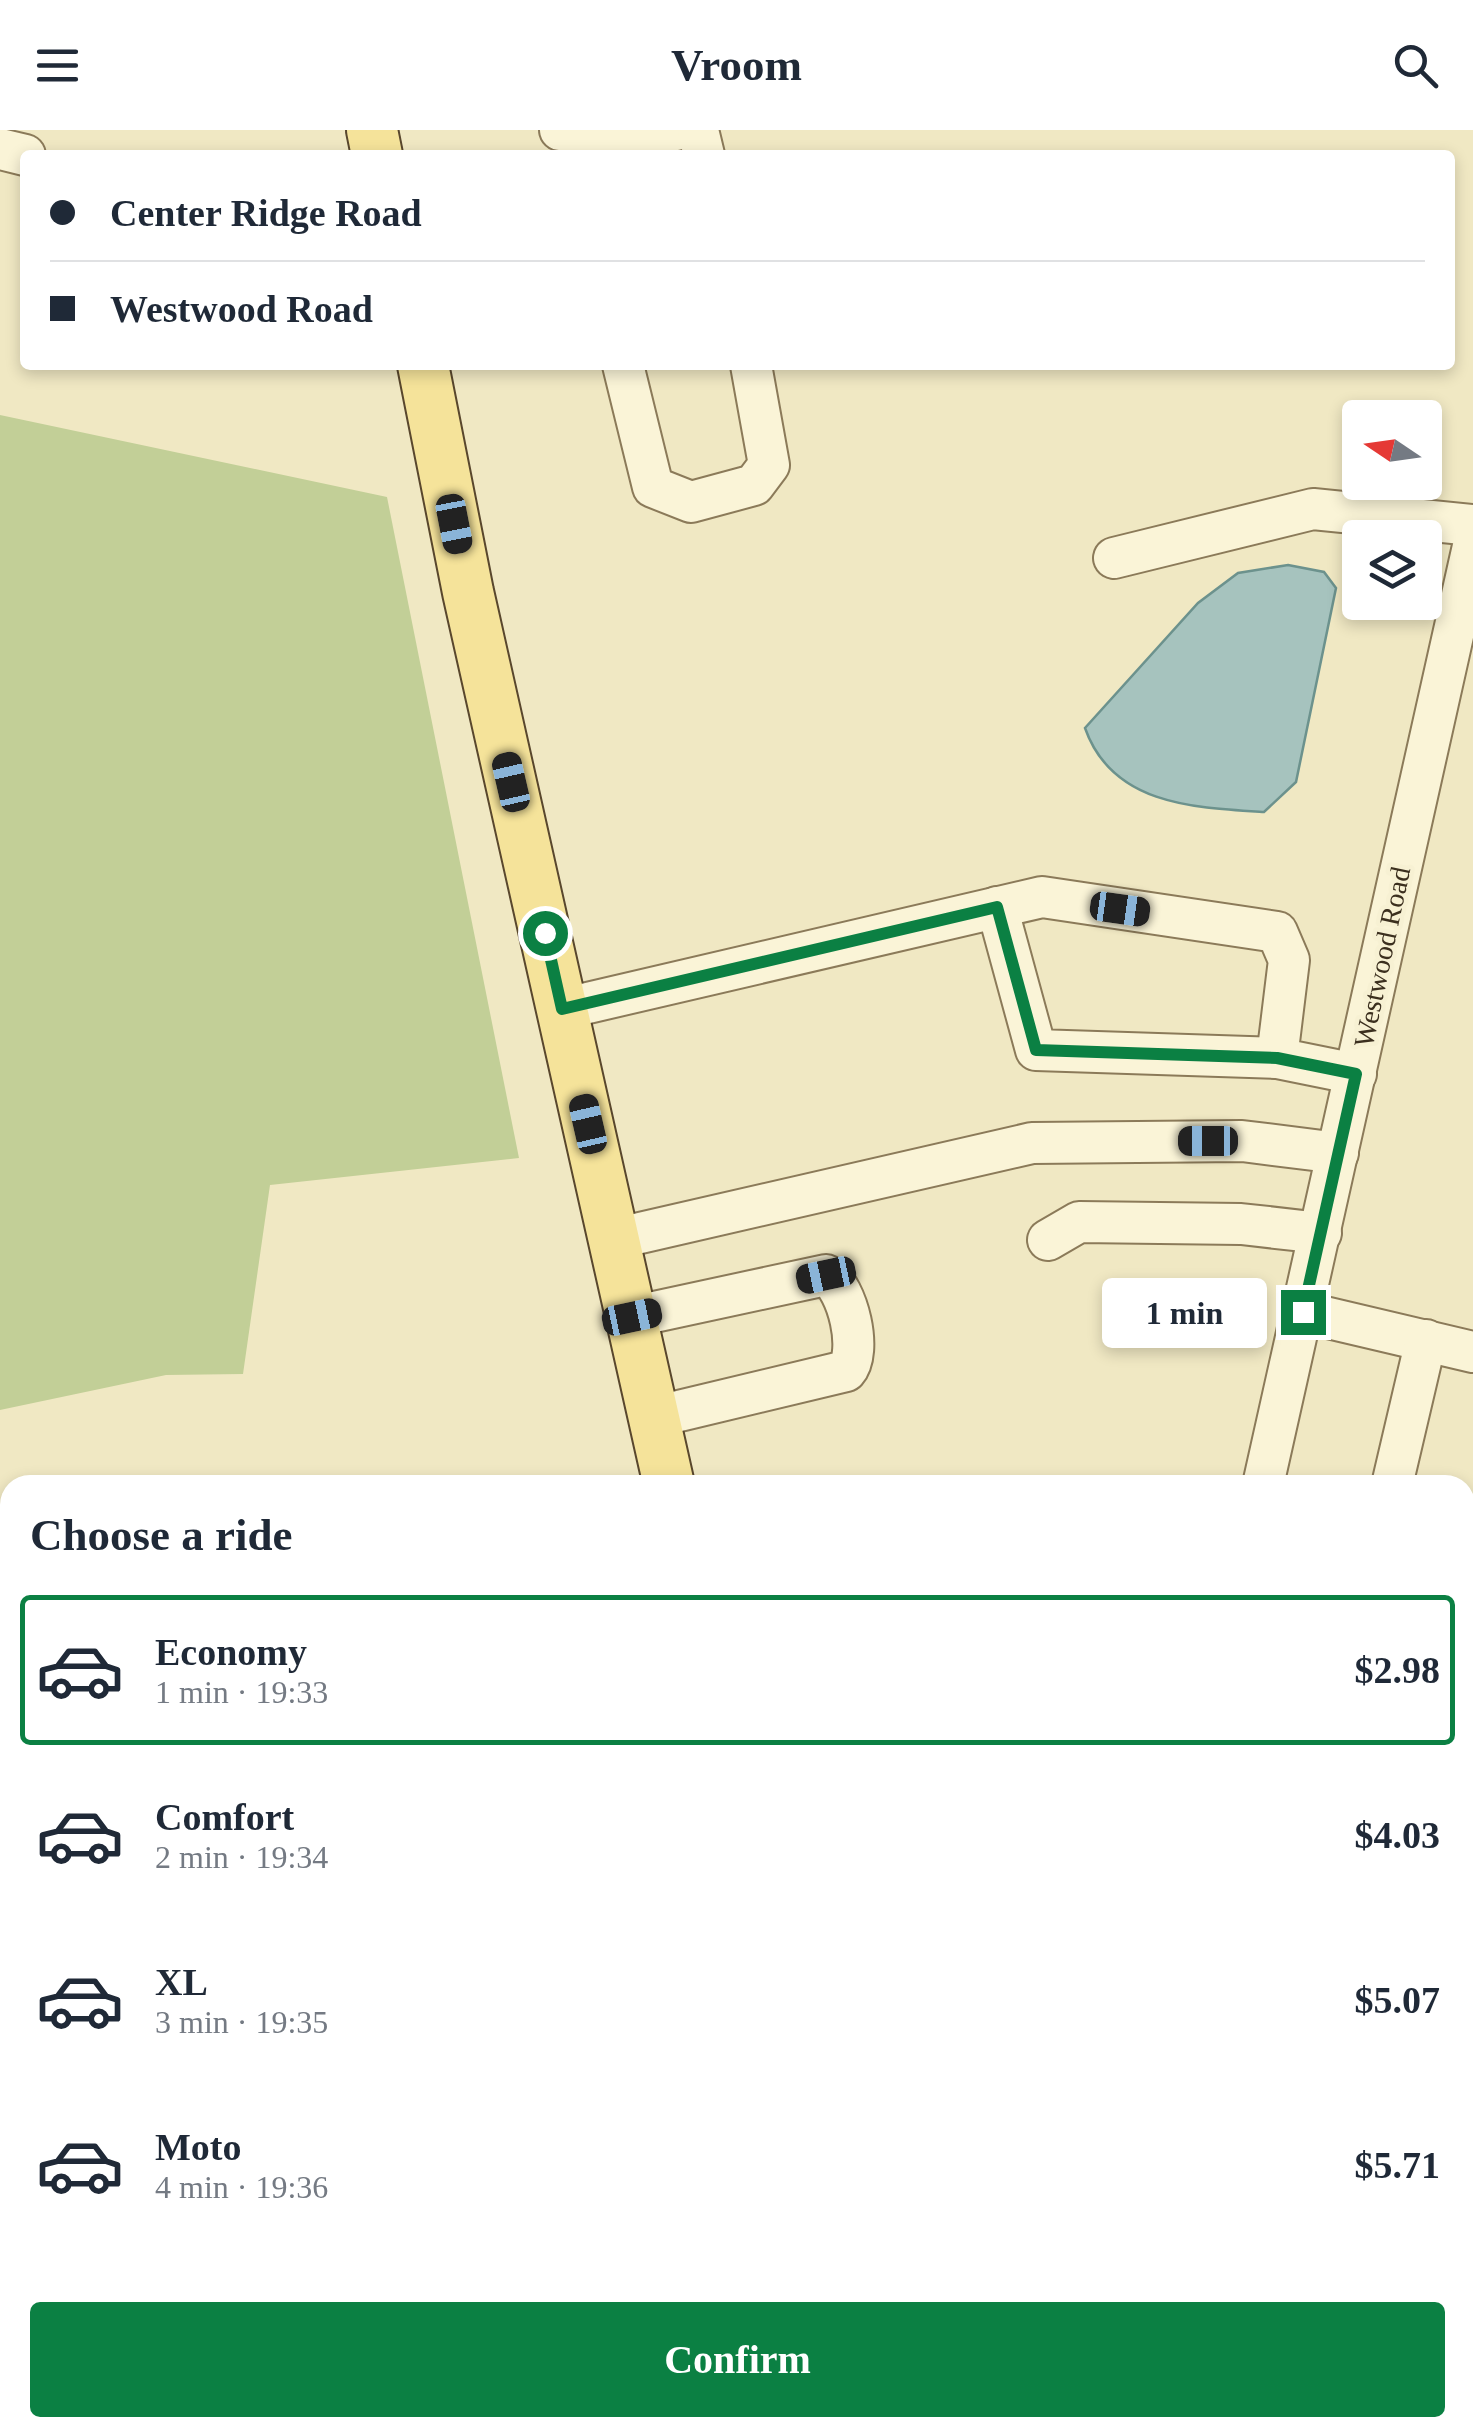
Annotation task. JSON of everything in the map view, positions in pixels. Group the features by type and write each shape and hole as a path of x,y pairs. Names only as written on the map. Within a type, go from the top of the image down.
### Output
{"main road":[{"path":"424,370 468,592 667,1475"}],"street":[{"path":"570,140 630,140 676,130"},
{"path":"623,370 653,488 691,502 754,486 769,465 751,370"},
{"path":"1114,558 1314,509 1473,525"},
{"name":"Westwood Road","path":"1265,1475 1473,546"},
{"path":"562,1009 1042,897 1278,932 1290,960 1277,1058"},
{"path":"997,907 1036,1050 1277,1058 1356,1074"},
{"path":"614,1239 1032,1144 1242,1141 1338,1153"},
{"path":"1048,1240 1079,1222 1241,1224 1320,1233"},
{"path":"632,1317 826,1275 836,1280 841,1292 855,1352 846,1371 654,1417"},
{"path":"1303,1312 1473,1352"},
{"path":"1394,1475 1426,1340"}],"green space":[{"path":"0,415 387,497 519,1158 270,1185 243,1374 166,1375 0,1410"}],"water":[{"path":"1288,565 1324,572 1336,588 1296,782 1264,812 1184,804 1135,787 1115,773 1098,754 1085,728 1198,603 1238,573"}],"route":[{"path":"545,933 562,1009 997,907 1036,1050 1277,1058 1356,1074 1303,1312"}]}
